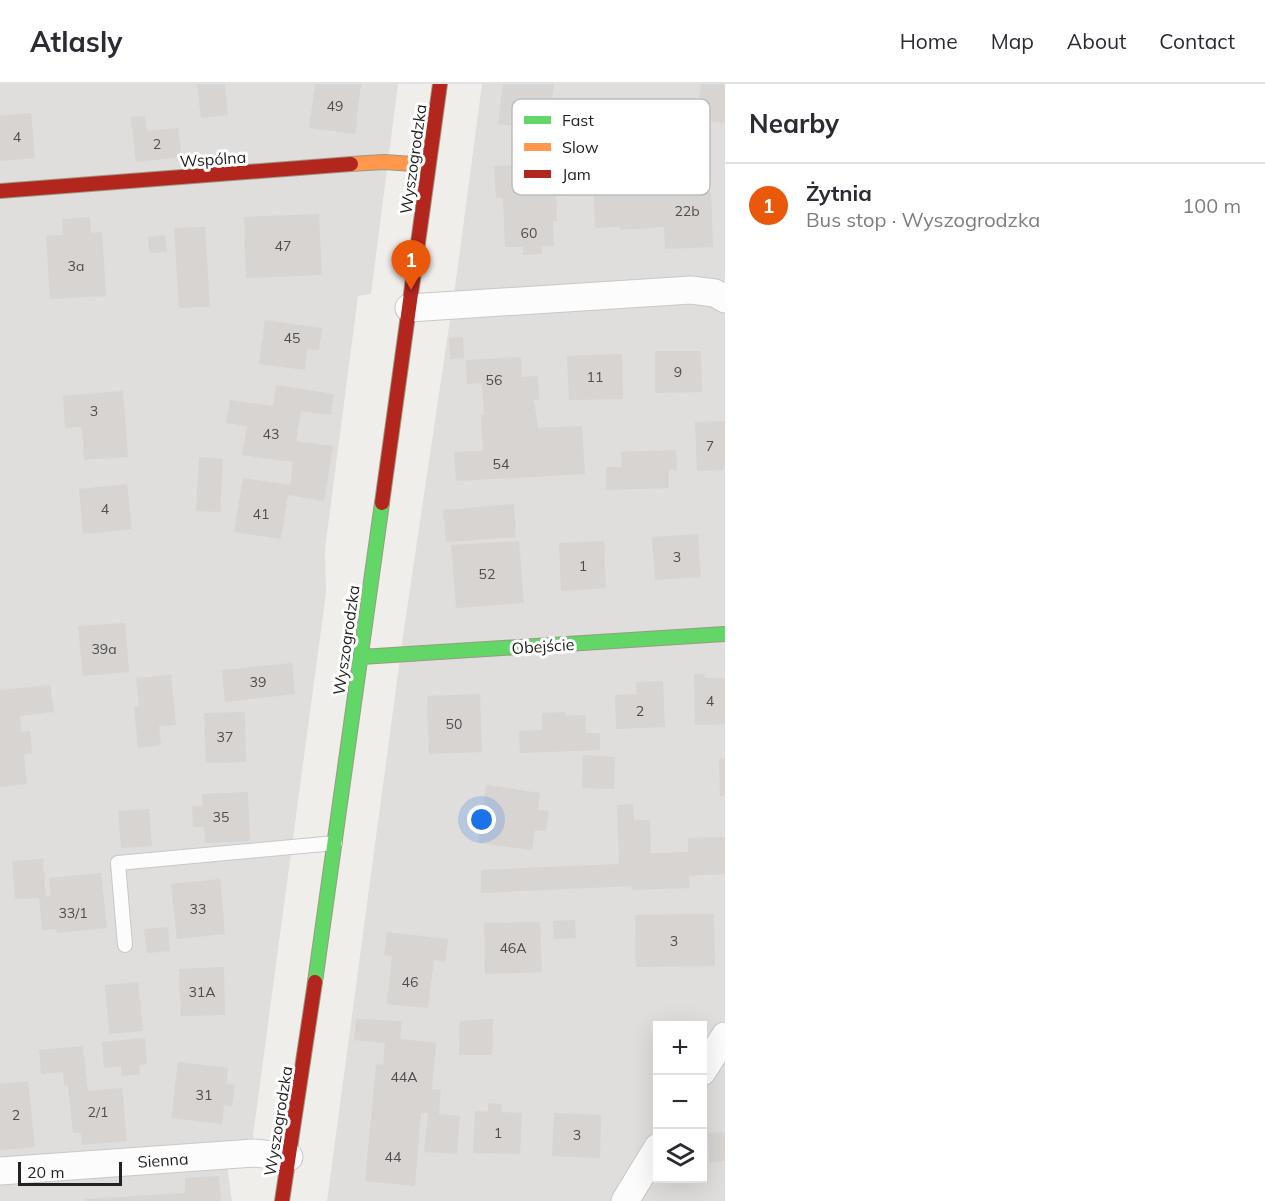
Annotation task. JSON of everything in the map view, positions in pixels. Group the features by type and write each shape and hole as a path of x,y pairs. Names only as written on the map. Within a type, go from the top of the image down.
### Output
{"street":[{"name":"Wyszogrodzka","path":"282,1201 305,1058 440,84"},
{"name":"Wspólna","path":"0,191 384,162 428,165"},
{"path":"409,308 691,290 715,293 725,299"},
{"name":"Obejście","path":"361,657 725,634"},
{"path":"707,1064 725,1036"},
{"name":"Sienna","path":"0,1171 254,1153 289,1158"},
{"path":"625,1201 653,1154"}],"lane":[{"path":"125,945 118,863 334,843"}],"shaded area":[{"path":"0,84 398,84 371,294 358,296 325,549 326,593 252,1143 224,1142 232,1201 0,1201"},
{"path":"482,84 725,84 725,1201 327,1201 404,629 457,273"}],"building":[{"path":"197,84 225,84 228,115 201,118"},
{"path":"315,84 361,84 355,134 309,128"},
{"path":"503,84 554,84 552,99 512,99 512,126 498,124"},
{"path":"701,84 725,84 725,123 710,121 710,99 699,99"},
{"path":"31,113 35,158 0,161 0,116"},
{"path":"145,116 147,131 178,128 182,157 136,162 131,117"},
{"path":"512,165 512,195 563,195 556,196 557,221 553,221 554,246 542,246 542,254 523,255 523,247 505,247 503,198 496,198 494,166"},
{"path":"711,192 713,247 665,249 664,227 620,230 620,227 595,228 594,195 710,195"},
{"path":"319,214 322,275 246,278 244,217"},
{"path":"90,217 91,233 102,232 106,296 50,299 46,236 63,235 62,219"},
{"path":"205,227 210,307 179,308 174,228"},
{"path":"165,235 167,252 150,253 148,237"},
{"path":"265,320 322,328 319,350 307,349 305,370 259,364"},
{"path":"463,337 464,358 450,359 449,338"},
{"path":"655,351 701,351 702,392 655,393"},
{"path":"622,354 623,399 569,400 567,356"},
{"path":"521,357 522,377 538,376 539,400 534,400 538,428 582,426 585,474 456,481 454,452 483,451 482,383 467,384 466,360"},
{"path":"276,385 334,394 331,415 301,411 296,441 333,446 324,501 288,495 281,539 234,532 243,478 290,485 293,462 242,455 247,426 226,423 230,400 273,406"},
{"path":"123,391 128,457 84,460 82,427 65,428 63,396"},
{"path":"725,421 725,470 697,471 695,422"},
{"path":"676,450 677,470 669,470 669,488 606,490 606,467 622,467 621,452"},
{"path":"199,457 223,459 220,512 196,511"},
{"path":"127,484 132,529 83,534 79,489"},
{"path":"514,504 516,537 446,542 443,510"},
{"path":"698,534 701,577 655,580 652,537"},
{"path":"519,541 524,603 456,608 451,545"},
{"path":"604,541 606,588 561,591 559,543"},
{"path":"125,623 129,672 83,676 78,626"},
{"path":"292,663 295,694 225,702 222,670"},
{"path":"694,674 705,674 704,678 725,678 725,724 695,725"},
{"path":"171,675 176,725 159,726 161,745 138,748 134,707 139,706 136,678"},
{"path":"663,681 665,727 616,729 615,695 637,694 636,682"},
{"path":"50,685 54,712 20,716 21,732 30,731 32,753 24,754 27,784 0,787 0,690"},
{"path":"480,694 482,752 429,754 427,696"},
{"path":"245,712 246,762 206,763 204,713"},
{"path":"566,712 566,716 585,715 586,733 600,733 600,750 520,753 519,731 542,730 542,713"},
{"path":"583,755 615,757 614,789 582,788"},
{"path":"725,758 725,796 720,796 719,759"},
{"path":"486,785 540,793 538,810 549,811 546,831 535,830 532,850 478,843"},
{"path":"248,792 250,841 205,843 204,827 193,827 192,806 203,806 202,794"},
{"path":"633,804 634,820 650,820 651,853 688,852 688,838 725,837 725,874 689,876 690,888 632,890 632,886 481,893 481,870 619,864 617,805"},
{"path":"149,809 152,846 121,848 118,811"},
{"path":"43,859 46,897 51,896 49,878 101,873 107,928 57,933 56,929 42,930 39,898 15,899 12,861"},
{"path":"220,879 225,934 177,939 171,884"},
{"path":"714,914 715,966 636,967 635,915"},
{"path":"575,920 576,938 554,939 553,921"},
{"path":"540,922 542,972 485,974 484,923"},
{"path":"168,927 170,951 147,953 144,929"},
{"path":"387,932 448,939 445,962 434,960 428,1008 387,1004 392,956 384,955"},
{"path":"224,967 225,1015 181,1016 179,969"},
{"path":"138,982 143,1031 109,1034 105,985"},
{"path":"356,1019 402,1021 400,1039 436,1043 432,1089 441,1090 439,1114 460,1116 457,1154 424,1152 428,1113 421,1113 415,1186 365,1181 376,1064 383,1065 385,1043 354,1040"},
{"path":"493,1019 492,1055 459,1055 460,1021"},
{"path":"145,1038 147,1064 139,1065 140,1075 121,1076 121,1066 104,1068 102,1042"},
{"path":"83,1046 88,1091 122,1088 127,1141 82,1145 81,1133 73,1133 68,1085 64,1086 63,1072 41,1074 39,1050"},
{"path":"178,1062 228,1068 226,1084 235,1085 232,1106 224,1105 222,1124 171,1118"},
{"path":"28,1081 35,1147 0,1150 0,1084"},
{"path":"488,1103 502,1104 501,1112 522,1113 520,1154 473,1153 475,1111 488,1112"},
{"path":"554,1113 601,1115 600,1158 552,1156"},
{"path":"725,1132 725,1161 709,1162 708,1133"},
{"path":"219,1176 221,1201 85,1201 85,1199 185,1193 185,1178"}],"traffic: fast":[{"path":"315,982 382,503"},
{"path":"361,657 725,634"}],"traffic: slow":[{"path":"351,164 384,162 428,165"}],"traffic: jam":[{"path":"382,503 440,84"},
{"path":"0,191 351,164"},
{"path":"282,1201 315,982"}],"place":[{"name":"Żytnia","path":"411,290"}]}
